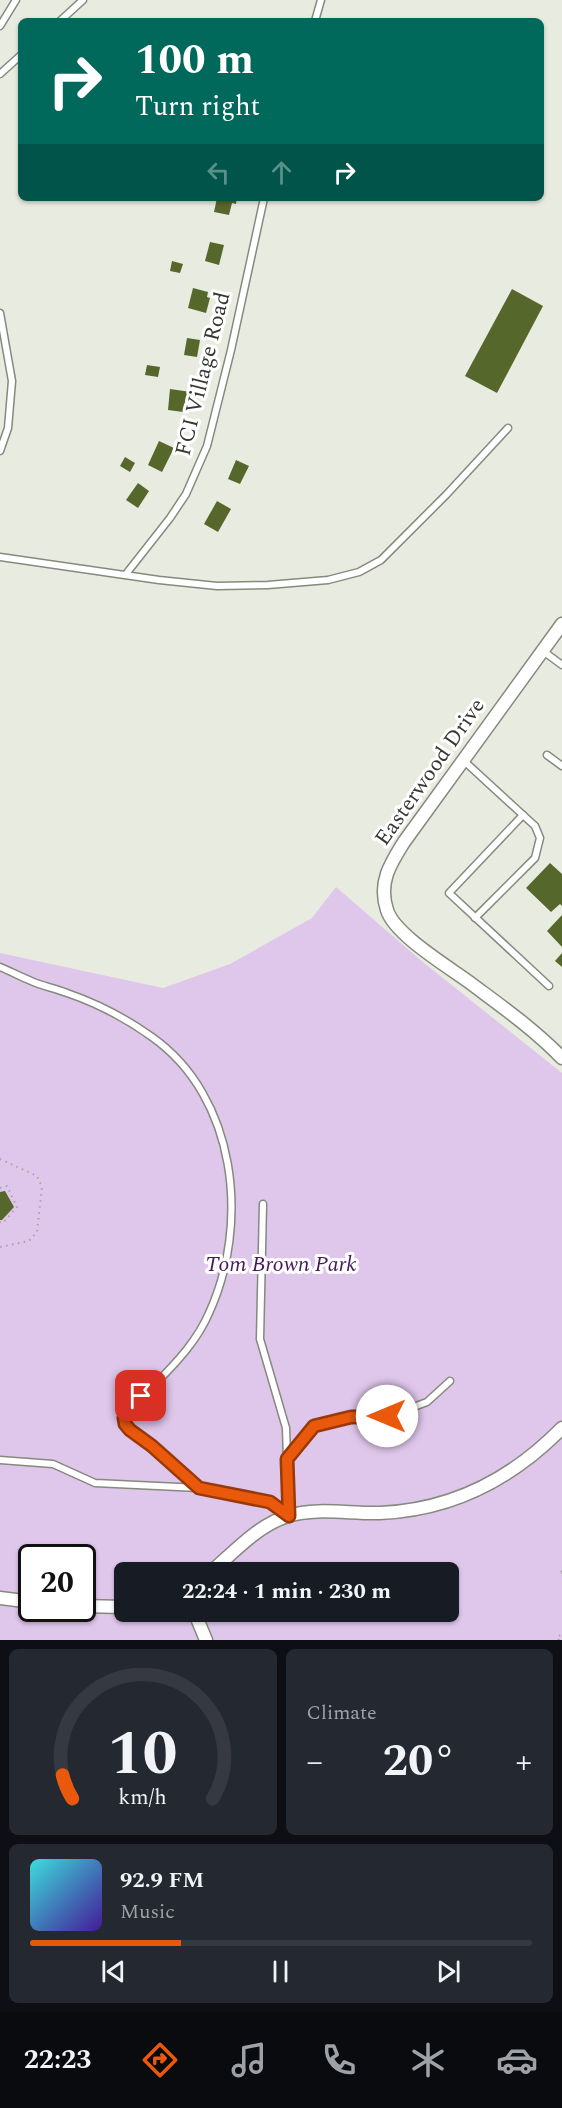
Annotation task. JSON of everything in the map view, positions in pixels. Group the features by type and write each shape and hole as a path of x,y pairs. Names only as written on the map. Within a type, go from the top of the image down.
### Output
{"street":[{"name":"Easterwood Drive","path":"562,624 404,842 385,876 384,887 387,912 402,933 516,1018 562,1058"},
{"path":"223,1562 261,1530 289,1516 320,1511 400,1512 452,1500 479,1489 519,1467 545,1446 562,1428"},
{"path":"0,1598 18,1600"},
{"path":"96,1606 114,1607"},
{"path":"199,1622 206,1640"}],"lane":[{"path":"0,26 16,0"},
{"path":"63,18 83,0"},
{"path":"316,18 321,0"},
{"path":"0,74 18,58"},
{"name":"FCI Village Road","path":"126,574 186,494 207,446 227,368 263,201"},
{"path":"0,313 12,381 8,428 0,451"},
{"path":"0,557 159,580 227,586 328,580 359,572 381,560 446,495 507,428"},
{"path":"543,651 562,665"},
{"path":"547,755 562,765"},
{"path":"463,760 535,826 540,838 535,858 476,918"},
{"path":"523,815 449,893 549,986"},
{"path":"0,966 28,980 98,1006 151,1036 179,1062 199,1088 220,1134 227,1161 233,1210 227,1257 220,1287 209,1314 186,1351 141,1396 124,1418 130,1430 152,1446 199,1488"},
{"path":"263,1204 260,1339 286,1428 289,1516"},
{"path":"287,1459 314,1426 351,1417 387,1416 427,1402 450,1381"},
{"path":"0,1460 54,1464 95,1483 199,1488 270,1502 289,1516"}],"path":[{"path":"0,1159 37,1176 42,1187 38,1232 29,1241 0,1247"},
{"path":"0,1188 7,1186 17,1207 3,1223 0,1222"},
{"path":"553,1640 558,1639 562,1634"}],"green space":[{"name":"Tom Brown Park","path":"336,887 424,963 562,1073 562,1640 0,1640 0,953 163,988 230,964 312,918"}],"building":[{"path":"216,201 236,201 236,204 232,203 229,215 214,212"},
{"path":"210,242 224,245 219,265 205,261"},
{"path":"172,261 183,264 180,273 170,271"},
{"path":"193,288 208,292 207,297 210,298 206,313 188,308"},
{"path":"512,289 543,306 497,393 465,376"},
{"path":"187,338 200,340 197,357 184,355"},
{"path":"147,365 160,367 158,377 145,375"},
{"path":"170,389 191,392 189,406 184,406 183,412 168,410"},
{"path":"159,441 174,448 162,472 148,465"},
{"path":"125,457 135,463 130,472 120,466"},
{"path":"236,460 249,466 240,484 228,479"},
{"path":"138,483 149,491 138,508 126,500"},
{"path":"217,501 231,509 218,532 204,524"},
{"path":"550,863 562,874 562,906 560,904 551,912 526,888"},
{"path":"562,915 562,947 547,931"},
{"path":"562,953 562,967 555,961"},
{"path":"5,1191 14,1207 0,1220 0,1192"}],"route":[{"path":"141,1396 127,1412 124,1418 125,1424 199,1488 270,1502 289,1516 287,1459 314,1426 351,1417 387,1416"}]}
